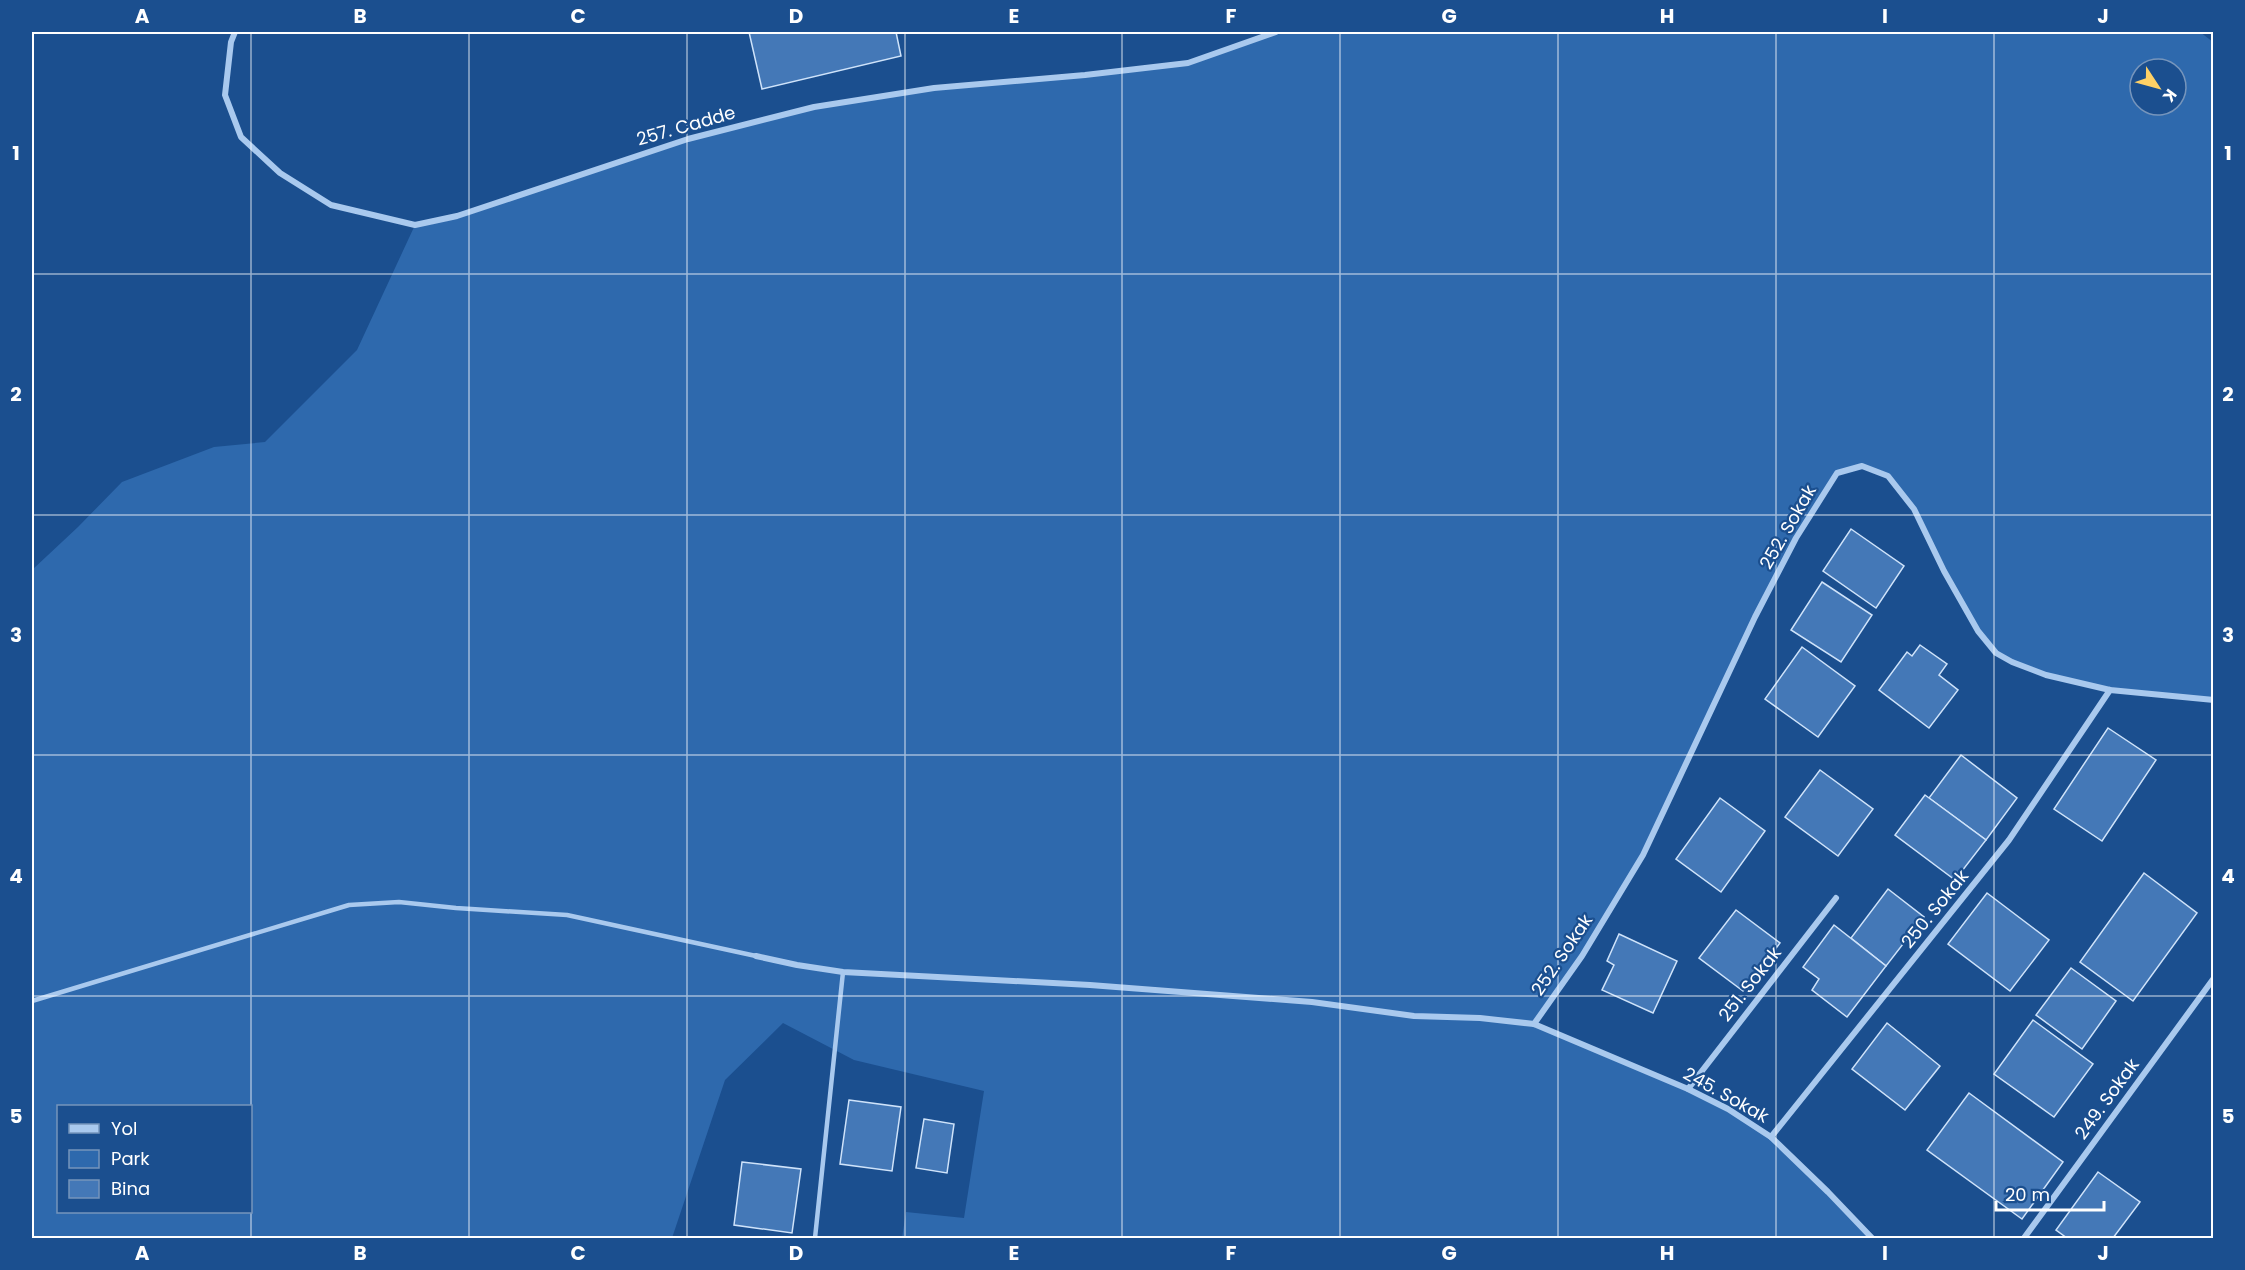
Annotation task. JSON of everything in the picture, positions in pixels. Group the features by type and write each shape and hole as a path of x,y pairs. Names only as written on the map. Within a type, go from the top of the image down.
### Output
{"street":[{"name":"257. Cadde","path":"235,32 231,42 225,95 241,137 280,173 331,205 415,225 457,216 688,139 814,108 934,88 1085,75 1188,63 1276,32"},
{"name":"252. Sokak","path":"1534,1024 1582,957 1643,855 1755,617 1796,538 1837,473 1862,466 1888,476 1914,509 1944,571 1978,631 1996,653 2046,675 2110,690 2214,700"},
{"name":"250. Sokak","path":"1771,1137 2009,840 2110,690"},
{"name":"251. Sokak","path":"1688,1089 1836,898"},
{"name":"245. Sokak","path":"756,956 843,972 1090,985 1312,1002 1414,1016 1480,1018 1534,1024 1728,1108 1771,1137 1828,1192 1872,1239"},
{"name":"249. Sokak","path":"2024,1239 2214,978"}],"lane":[{"path":"32,1001 349,905 399,902 567,915 756,956"},
{"path":"815,1239 843,972"}],"green space":[{"path":"1276,32 2200,32 2213,42 2213,700 2110,690 2046,675 1996,653 1978,631 1914,509 1888,476 1862,466 1837,473 1796,538 1643,855 1582,956 1534,1023 1688,1089 1771,1137 1872,1238 902,1238 906,1212 964,1218 984,1091 854,1060 783,1023 725,1080 672,1238 32,1238 32,570 122,482 214,447 265,442 357,350 415,225 457,216 688,139 814,107 934,88 1188,63"}],"building":[{"path":"749,32 896,32 901,56 762,89"},
{"path":"1851,529 1904,566 1876,608 1823,571"},
{"path":"1822,582 1872,615 1841,662 1791,630"},
{"path":"1920,645 1947,664 1939,675 1958,690 1929,728 1879,690 1907,652 1912,656"},
{"path":"1802,647 1855,686 1818,737 1765,699"},
{"path":"2108,728 2156,760 2102,841 2054,809"},
{"path":"1961,755 2017,798 1986,840 1929,798"},
{"path":"1820,770 1873,809 1838,856 1785,817"},
{"path":"1925,795 1986,840 1955,880 1895,835"},
{"path":"1720,798 1765,831 1721,892 1676,859"},
{"path":"2144,873 2197,913 2133,1001 2080,962"},
{"path":"1888,889 1924,917 1886,966 1851,938"},
{"path":"1987,893 2049,940 2010,991 1948,944"},
{"path":"1736,910 1780,943 1743,991 1699,958"},
{"path":"1834,925 1886,966 1847,1017 1812,990 1819,979 1803,967"},
{"path":"1619,934 1677,961 1653,1013 1602,990 1614,965 1607,961"},
{"path":"2071,968 2116,1001 2082,1049 2036,1015"},
{"path":"2033,1020 2093,1064 2054,1117 1994,1074"},
{"path":"1887,1023 1940,1066 1905,1110 1852,1069"},
{"path":"1969,1093 2063,1162 2022,1219 1927,1150"},
{"path":"849,1100 901,1107 892,1171 840,1164"},
{"path":"924,1119 954,1124 947,1173 916,1168"},
{"path":"742,1162 801,1169 792,1233 734,1225"},
{"path":"2098,1172 2140,1202 2113,1238 2067,1238 2056,1230"}]}
